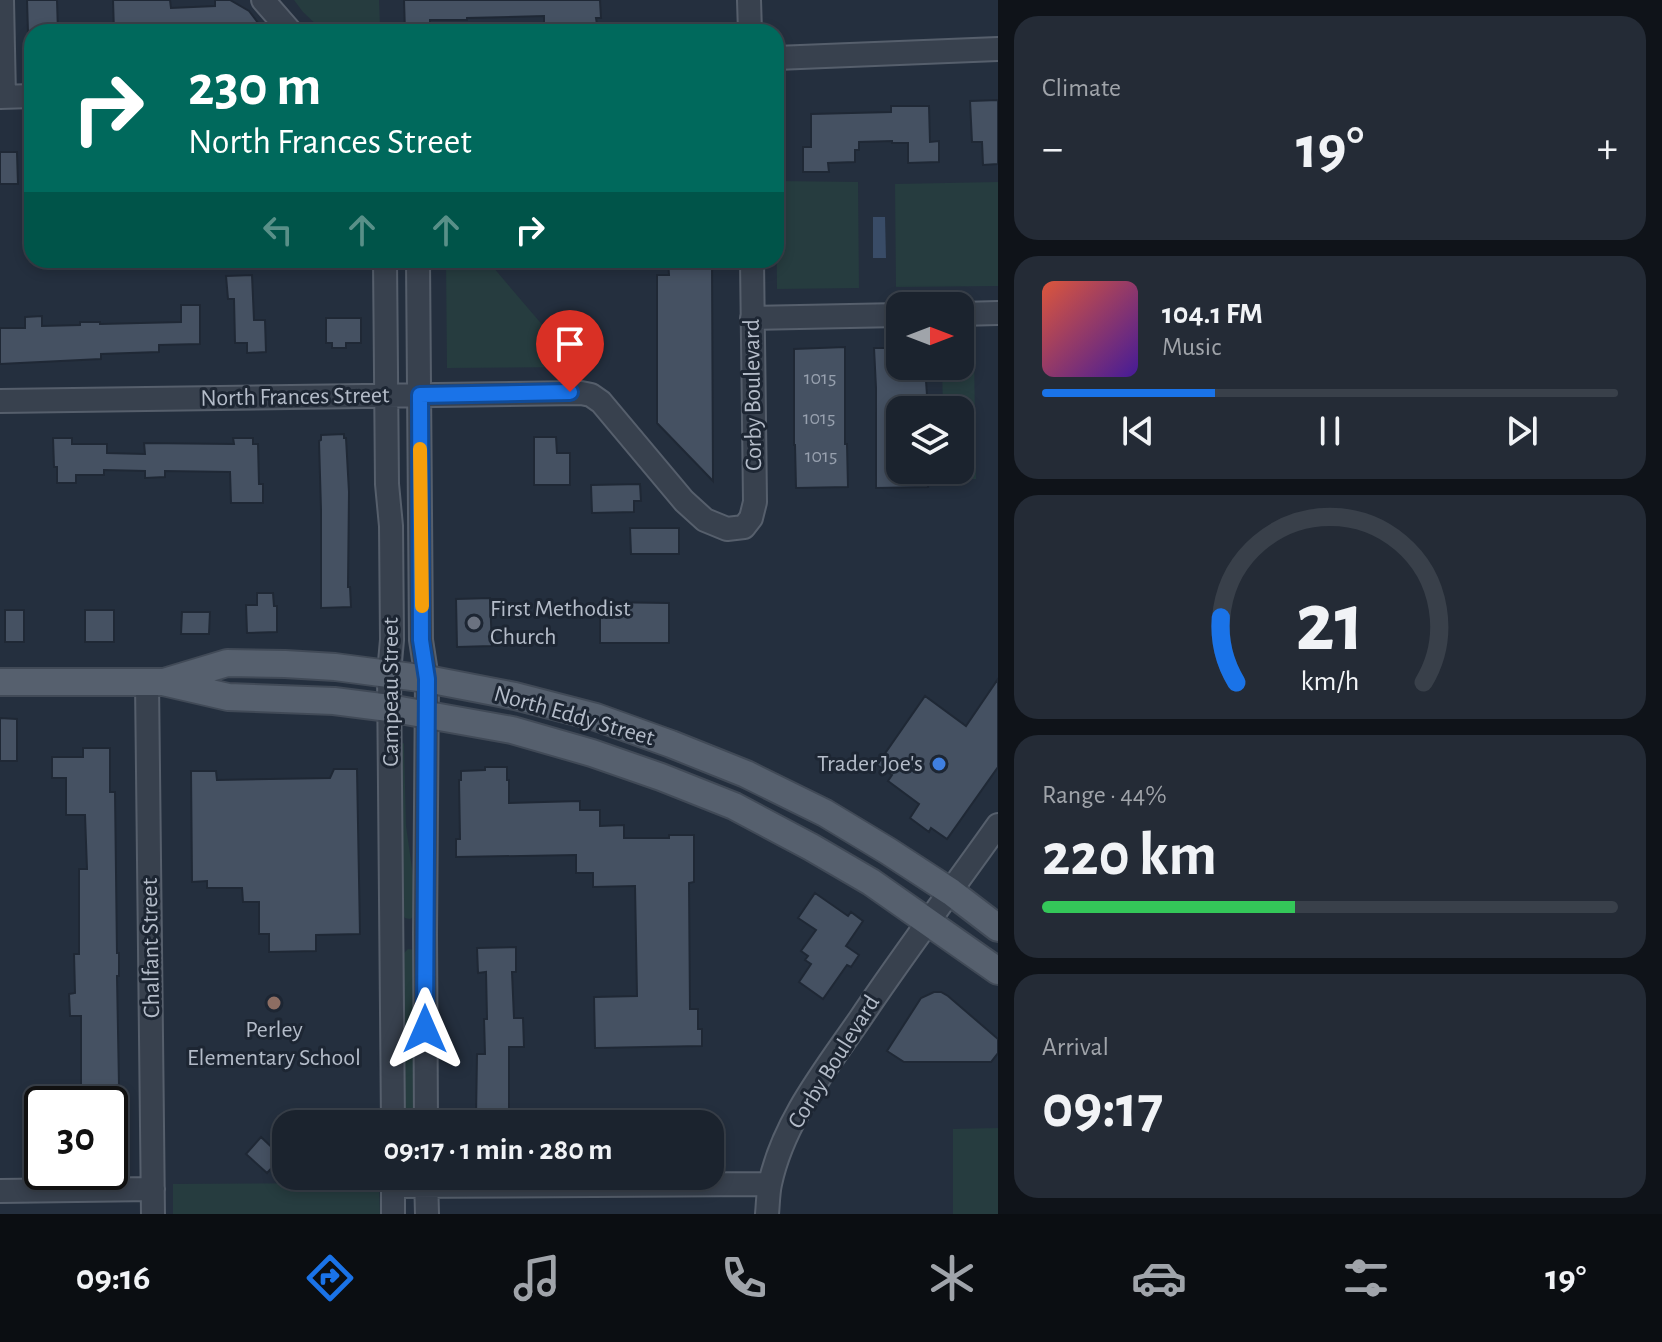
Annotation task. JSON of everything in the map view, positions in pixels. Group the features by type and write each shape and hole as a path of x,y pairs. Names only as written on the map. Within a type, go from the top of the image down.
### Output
{"main road":[{"name":"North Eddy Street","path":"155,682 227,663 285,664 427,679 515,696 596,717 721,764 825,813 951,892 998,928"},
{"name":"North Eddy Street","path":"0,682 155,682 228,697 334,701 512,730 592,753 734,806 811,847 871,882 998,971"}],"street":[{"path":"2,0 2,97 24,96"},
{"path":"263,0 284,24"},
{"path":"749,0 750,24"},
{"path":"784,58 998,49"},
{"name":"Campeau Street","path":"385,268 392,640 389,708 393,1110"},
{"name":"Campeau Street","path":"418,268 421,640 427,679 426,1110"},
{"name":"Corby Boulevard","path":"591,395 601,402 684,501 705,520 727,529 744,527 751,518 755,502 752,268"},
{"path":"974,314 998,313"},
{"path":"752,318 886,315"},
{"name":"North Frances Street","path":"0,401 570,392 591,395"},
{"name":"Chalfant Street","path":"153,1214 155,682"},
{"name":"Corby Boulevard","path":"767,1214 770,1184 780,1151 804,1101 897,964 998,825"},
{"path":"724,1184 770,1184"},
{"path":"0,1191 153,1189"},
{"path":"393,1190 393,1214"},
{"path":"426,1190 427,1214"}],"green space":[{"path":"294,0 379,0 380,24 316,24"},
{"path":"784,181 858,182 859,288 777,289 777,268 784,268"},
{"path":"998,182 998,286 896,287 895,184"},
{"path":"446,268 494,268 583,367 447,368"},
{"path":"974,356 976,479 974,396 943,396 942,380 974,380"},
{"path":"404,743 406,826 418,910 417,915 410,919 402,913 400,746"},
{"path":"408,949 415,950 419,1110 404,1110 402,955"},
{"path":"998,1128 998,1214 953,1214 953,1129"},
{"path":"173,1184 272,1184 272,1190 379,1190 380,1214 173,1214"}],"water":[{"path":"873,217 885,217 886,258 873,258"}],"building":[{"path":"27,0 57,0 58,24 28,24"},
{"path":"113,0 170,0 171,8 215,6 215,0 230,0 249,11 259,24 114,24"},
{"path":"404,0 600,0 601,18 596,18 597,24 544,24 544,16 430,20 430,24 405,24"},
{"path":"998,100 998,164 983,165 982,142 972,142 970,101"},
{"path":"891,106 929,106 930,142 939,141 939,162 908,163 908,143 859,142 855,162 828,163 829,172 803,172 803,147 811,147 811,114 891,112"},
{"path":"0,152 17,152 18,184 0,184"},
{"path":"669,268 712,268 713,481 657,423 657,275 669,275"},
{"path":"252,275 254,320 265,320 266,352 247,353 247,343 235,343 234,299 228,299 226,276"},
{"path":"181,305 200,305 200,344 159,345 159,352 101,354 101,359 0,364 0,328 25,328 25,317 42,316 42,326 80,325 80,322 181,322"},
{"path":"326,318 361,318 361,343 346,343 346,348 332,348 332,343 326,343"},
{"path":"845,347 848,487 796,488 794,349"},
{"path":"874,348 886,348 886,380 926,380 927,396 886,396 886,484 928,484 928,487 876,488"},
{"path":"344,434 349,492 348,587 351,607 321,608 319,441 321,435"},
{"path":"534,437 556,437 557,453 570,453 570,485 534,485"},
{"path":"53,438 72,438 72,444 107,444 107,453 145,454 144,443 234,444 233,438 253,438 253,444 258,444 263,503 231,503 230,472 165,471 165,477 145,478 145,471 104,470 104,475 76,475 76,483 57,483"},
{"path":"640,484 641,501 634,501 634,512 592,513 591,485"},
{"path":"630,528 679,528 679,554 631,554"},
{"path":"257,593 273,593 274,606 277,606 277,632 247,633 246,605 257,605"},
{"name":"First Methodist Church","path":"490,598 492,646 457,647 456,599"},
{"path":"600,602 669,603 669,643 600,643"},
{"path":"5,610 24,610 24,642 5,642"},
{"path":"85,610 114,610 114,642 85,642"},
{"path":"182,612 210,612 209,634 181,634"},
{"path":"998,679 998,767 947,839 931,828 929,832 910,818 919,804 888,781 892,775 877,765 925,696 966,726"},
{"path":"0,718 17,719 17,761 0,761"},
{"path":"83,748 110,748 110,792 115,792 119,1085 81,1085 81,1016 70,1016 69,994 75,993 74,954 79,954 79,869 87,869 85,815 66,815 66,778 52,778 52,757 83,757"},
{"path":"485,767 507,767 509,803 580,801 580,810 600,810 600,826 624,825 624,838 694,835 694,882 689,883 690,1009 698,1009 702,1046 595,1048 594,997 637,996 635,886 593,887 593,873 576,873 576,855 456,857 456,839 460,839 461,771 485,770"},
{"path":"334,769 357,769 360,934 316,935 316,951 269,952 269,934 259,934 259,902 243,902 242,888 207,888 207,881 192,882 191,771 216,771 217,780 330,778"},
{"path":"815,893 848,916 851,912 863,921 846,946 859,955 851,967 847,965 823,999 799,982 811,964 805,960 808,956 801,951 816,930 798,918"},
{"path":"516,947 516,972 512,972 514,1018 523,1018 524,1047 509,1047 509,1110 476,1110 477,1054 485,1054 484,1019 487,1019 486,972 478,973 477,948"},
{"path":"934,992 948,996 998,1039 998,1053 991,1062 904,1062 887,1051 921,998"},
{"path":"261,1137 272,1147 272,1168 267,1173 246,1154"}],"slow traffic":[{"path":"420,449 422,606"}],"place":[{"name":"First Methodist Church","path":"474,623"},
{"name":"Trader Joe's","path":"939,764"},
{"name":"Perley Elementary School","path":"274,1003"}],"route":[{"path":"425,1029 427,679 421,640 420,395 570,392"}]}
